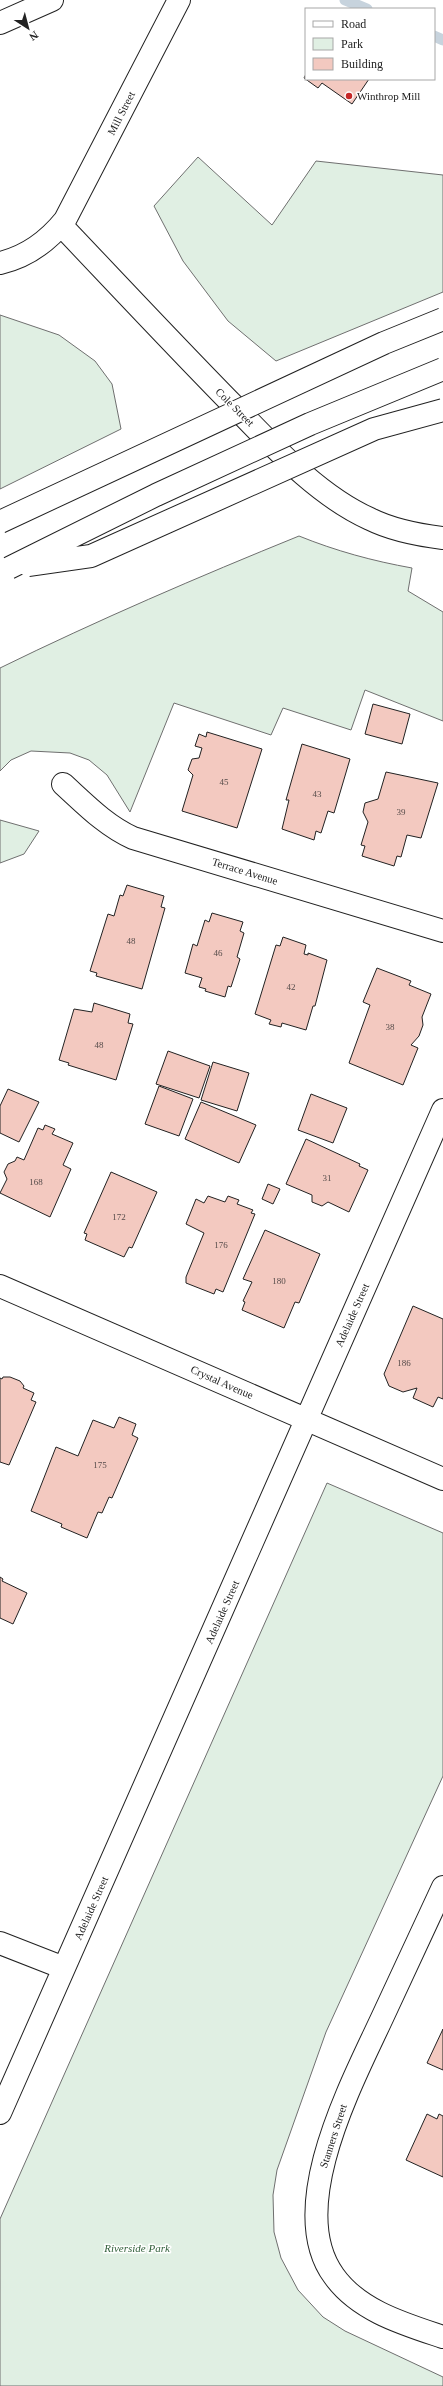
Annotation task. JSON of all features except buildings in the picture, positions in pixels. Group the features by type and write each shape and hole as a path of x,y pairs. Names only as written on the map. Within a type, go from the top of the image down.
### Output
{"main road":[{"path":"0,23 52,0"},
{"name":"Mill Street","path":"0,263 30,251 53,234 61,225 73,205 179,0"},
{"name":"Cole Street","path":"61,225 223,395 305,474 346,505 369,519 408,532 443,538"},
{"path":"0,522 384,343 443,319"},
{"path":"4,570 156,495 310,424 443,369"},
{"path":"4,570 91,556 374,429 443,410"},
{"name":"Terrace Avenue","path":"63,784 104,821 119,832 134,838 443,930"},
{"name":"Adelaide Street","path":"0,2113 443,1110"},
{"name":"Crystal Avenue","path":"0,1286 443,1479"},
{"name":"Stanners Street","path":"443,1887 346,2097 324,2158 319,2186 317,2212 317,2232 326,2263 333,2276 344,2288 382,2314 443,2337"},
{"path":"0,1943 64,1968"}],"green space":[{"path":"198,157 272,225 316,161 443,175 443,292 276,361 228,321 183,261 154,206"},
{"path":"0,315 59,335 95,361 112,384 121,429 0,489"},
{"path":"299,536 355,555 412,568 408,591 443,612 443,721 365,690 351,730 283,708 271,735 174,703 130,812 107,775 89,760 70,753 31,751 11,760 0,771 0,668 148,599"},
{"path":"0,820 39,831 24,854 0,863"},
{"name":"Riverside Park","path":"327,1483 443,1533 443,1776 326,2032 277,2170 273,2195 274,2232 281,2258 298,2290 323,2317 345,2331 443,2377 443,2386 0,2386 0,2219"}],"waterway":[{"path":"345,0 365,8"},
{"path":"435,36 443,40"}],"place":[{"name":"Winthrop Mill","path":"349,96"}]}
